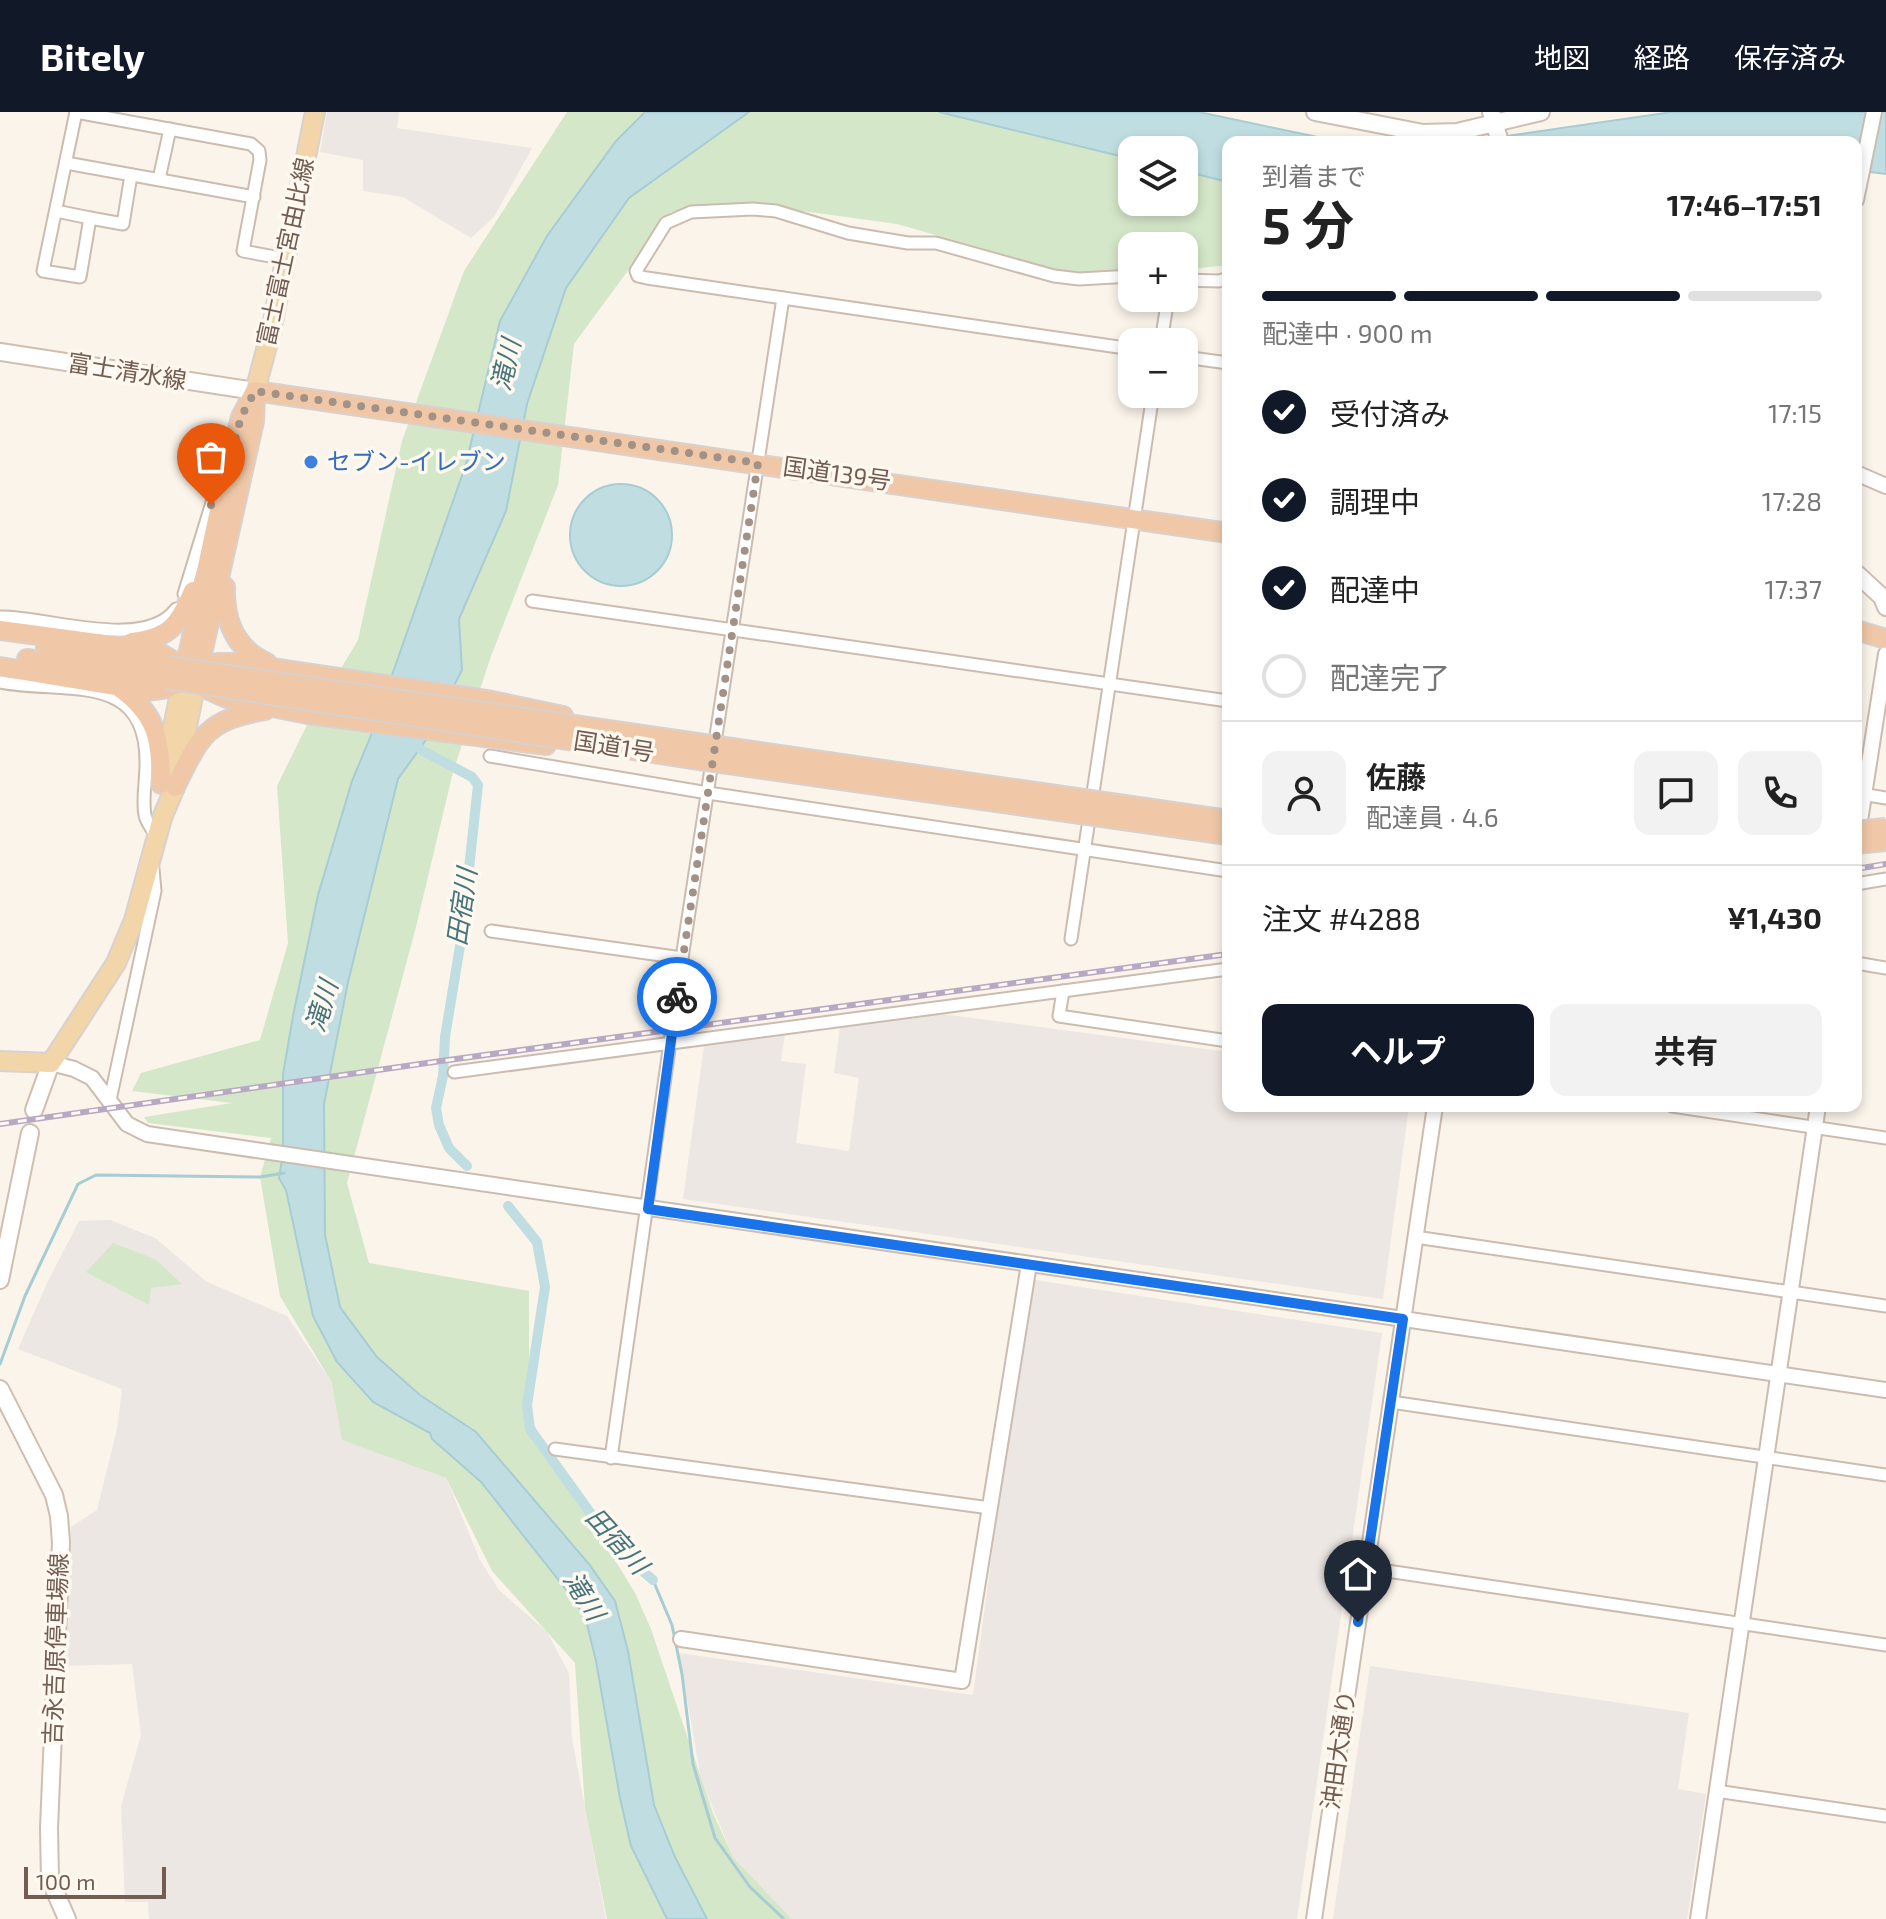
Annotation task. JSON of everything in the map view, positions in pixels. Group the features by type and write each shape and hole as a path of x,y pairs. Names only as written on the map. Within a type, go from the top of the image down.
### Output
{"highway":[{"name":"国道139号","path":"255,391 1222,532"},
{"path":"255,391 241,417 229,464 219,550 227,622 235,638 246,651 281,669"},
{"path":"191,675 219,550 254,421 255,391"},
{"path":"113,644 151,640 168,633 183,614 219,550"},
{"path":"9,631 156,651 227,698 308,714 485,739 701,752"},
{"path":"1862,632 1886,639"},
{"name":"国道1号","path":"0,641 1222,834"},
{"path":"3,668 146,691 168,688 218,663 238,663 492,701 701,752"},
{"name":"国道1号","path":"3,668 701,752 1222,819"},
{"path":"119,687 140,703 149,717 168,786"},
{"path":"168,786 193,750 219,722 239,714 276,708"},
{"path":"1862,830 1886,828"},
{"path":"1862,845 1886,841"}],"main road":[{"name":"富士富士宮由比線","path":"255,391 286,259 315,112"},
{"path":"1315,112 1423,133 1496,128 1541,112"},
{"name":"富士清水線","path":"0,352 255,391"},
{"path":"1862,579 1885,601"},
{"path":"34,1110 51,1063 116,963 134,920 162,818 191,675"},
{"path":"0,1061 51,1063"},
{"path":"0,1280 30,1133"},
{"name":"吉永吉原停車場線","path":"0,1389 54,1495 59,1516 61,1543 49,1828 50,1880 67,1919"}],"street":[{"path":"90,218 80,277 43,271 76,112 251,144 259,151 260,160 243,251 286,259"},
{"path":"1862,170 1874,112"},
{"path":"159,179 170,129"},
{"path":"66,163 254,197"},
{"path":"56,211 123,224 131,175"},
{"path":"1118,277 1088,279 1054,276 936,243 908,243 848,233 763,209 691,212 674,219 666,223 636,271 638,276 647,278 1118,347"},
{"path":"1198,280 1222,280"},
{"path":"611,1458 682,958 783,298"},
{"path":"1198,359 1222,362"},
{"path":"1071,939 1151,408"},
{"path":"0,617 141,630 170,617 181,602 218,482 229,464"},
{"path":"1862,476 1886,486"},
{"path":"532,601 1222,700"},
{"path":"1862,783 1886,654"},
{"path":"3,668 114,696 128,707 145,736 145,816 156,836"},
{"path":"490,756 708,793 1222,870"},
{"path":"1862,794 1886,798"},
{"path":"110,1100 155,891 151,856"},
{"path":"1862,883 1886,879"},
{"path":"491,931 682,958"},
{"path":"116,963 137,975"},
{"path":"1862,964 1886,968"},
{"path":"454,1072 1222,970"},
{"path":"1063,991 1059,1016 1222,1040"},
{"path":"51,1063 92,1078 127,1124 147,1134 1886,1390"},
{"name":"沖田大通り","path":"1314,1919 1434,1112"},
{"path":"1713,1112 1886,1138"},
{"path":"1698,1919 1817,1112"},
{"path":"1415,1237 1886,1306"},
{"path":"681,1639 962,1681 1029,1264"},
{"path":"1391,1402 1886,1475"},
{"path":"555,1449 990,1508"},
{"path":"1367,1568 1886,1645"},
{"path":"1716,1791 1886,1816"}],"shaded area":[{"path":"327,112 399,112 397,128 532,148 494,217 471,238 403,197 363,191 363,160 320,152"},
{"path":"942,1014 1222,1051 1222,1112 1408,1112 1383,1299 683,1199 704,1046 785,1033 781,1061 806,1064 796,1143 849,1151 859,1078 834,1073 840,1027"},
{"path":"110,1220 155,1238 207,1282 287,1316 332,1383 349,1442 446,1478 480,1560 499,1590 547,1632 569,1673 572,1739 606,1919 149,1919 148,1902 125,1902 121,1806 141,1735 132,1664 67,1666 71,1527 97,1510 117,1429 122,1389 18,1349 79,1221"},
{"path":"1029,1279 1382,1333 1297,1919 792,1919 733,1857 701,1779 679,1653 973,1695"},
{"path":"1370,1666 1689,1713 1678,1789 1706,1794 1687,1919 1333,1919"}],"green space":[{"path":"567,112 939,112 1118,156 1118,216 1198,216 1198,174 1222,180 1222,266 1198,268 1198,232 1118,232 1118,273 1076,275 897,224 752,204 671,212 574,344 558,485 491,656 453,772 416,927 347,1183 369,1263 529,1291 529,1417 635,1593 651,1629 713,1813 733,1857 792,1919 607,1919 585,1808 575,1663 492,1571 446,1478 342,1440 332,1383 280,1296 260,1177 271,1138 148,1123 144,1117 232,1103 132,1091 141,1073 260,1040 288,943 277,786 305,729 358,640 402,441 464,271"},
{"path":"113,1243 155,1259 182,1284 151,1288 149,1305 86,1272"}],"water":[{"name":"滝川","path":"645,112 749,112 629,198 566,288 527,404 506,511 459,619 462,670 426,740 398,779 348,982 324,1104 325,1235 340,1307 377,1357 420,1395 476,1432 589,1564 615,1601 628,1651 654,1805 675,1857 707,1919 667,1919 631,1846 586,1620 575,1601 481,1482 432,1439 430,1433 373,1402 337,1362 313,1316 286,1190 279,1178 283,1154 283,1074 318,895 352,781 466,464 500,321 547,236 616,141"},
{"path":"939,112 1199,112 1313,136 1222,136 1222,180 1198,174 1198,136 1118,136 1118,156"},
{"path":"1672,112 1886,112 1886,174 1862,171 1862,136 1507,136"},
{"path":"621,484 640,488 657,499 668,516 672,535 668,554 657,571 640,582 621,586 602,582 585,571 574,554 570,535 574,516 585,499 602,488"}],"waterway":[{"name":"田宿川","path":"412,742 472,777 478,785 462,934 436,1108 439,1125 449,1148 467,1166"},
{"path":"0,1364 25,1296 78,1184 96,1175 260,1177 284,1173"},
{"name":"田宿川","path":"508,1206 537,1242 545,1287 527,1405 530,1429 599,1525 653,1580"},
{"name":"田宿川","path":"653,1580 672,1625 682,1674 693,1764 715,1838 750,1887 784,1919"}],"railway":[{"path":"1862,868 1886,864"},
{"path":"0,1124 1222,955"}],"way so far":[{"path":"211,505 218,482 229,464 241,417 255,391 758,463 677,997"}],"place":[{"name":"セブン-イレブン","path":"311,462"}],"route":[{"path":"677,997 648,1209 1403,1319 1358,1622"}]}
